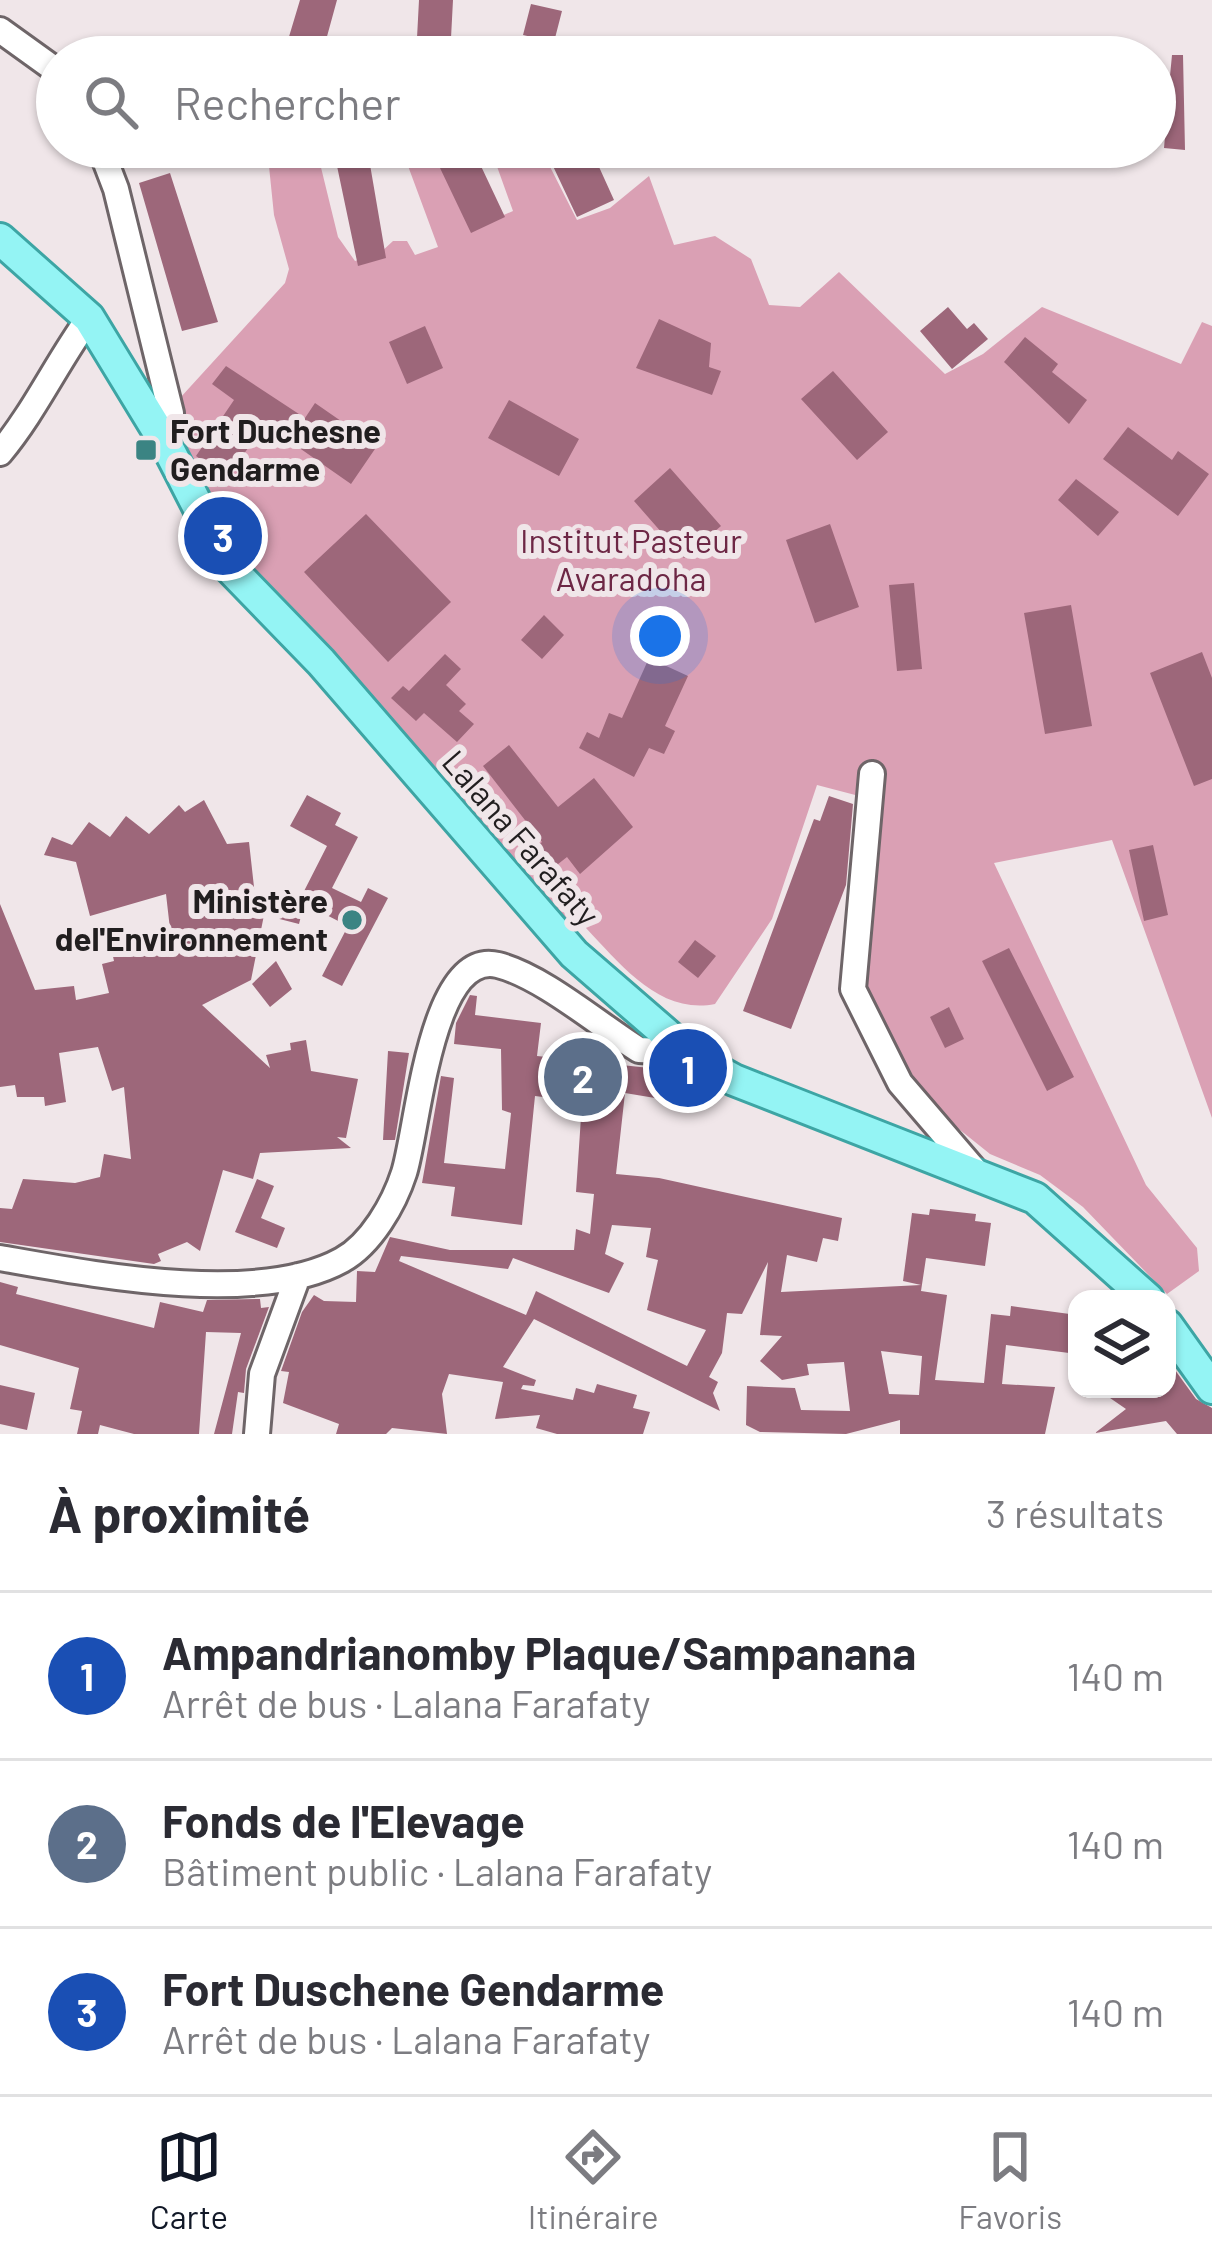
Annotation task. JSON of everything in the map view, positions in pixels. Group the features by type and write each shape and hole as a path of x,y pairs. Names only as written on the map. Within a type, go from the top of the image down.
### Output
{"main road":[{"name":"Lalana Farafaty","path":"0,239 89,318 167,446 229,567 321,662 574,954 669,1037 734,1080 1036,1198 1138,1290"},
{"path":"1176,1338 1212,1388"}],"street":[{"path":"0,29 36,55"},
{"path":"108,168 171,413 167,446"},
{"path":"0,453 28,419 50,371 89,318"},
{"path":"872,774 853,989 900,1083 979,1175"},
{"path":"0,1258 169,1283 298,1276 347,1258 393,1202 405,1171 432,1036 463,974 494,963 521,975 639,1050 658,1051 669,1037"},
{"path":"257,1434 262,1375 298,1276"}],"green space":[{"name":"Institut Pasteur Avaradoha","path":"269,168 321,168 338,237 355,261 380,253 393,241 407,241 415,255 438,247 409,168 453,168 478,226 513,211 498,168 551,168 577,220 610,208 649,176 674,245 715,236 751,259 769,305 800,307 839,272 945,374 983,354 1042,307 1181,364 1202,322 1212,326 1212,1118 1112,840 994,863 1146,1185 1197,1248 1199,1271 1173,1290 1163,1290 1083,1207 1040,1175 990,1154 919,1097 863,982 882,802 817,785 772,919 715,1004 695,1005 659,995 586,928 585,915 563,934 260,590 180,452 174,418 180,398 285,283 289,269 274,215"}],"building":[{"path":"300,0 337,0 327,36 289,36"},
{"path":"419,0 453,0 451,36 417,36"},
{"path":"531,4 562,11 556,36 523,35"},
{"path":"1176,55 1183,55 1185,150 1176,149"},
{"path":"337,168 371,168 386,258 358,266"},
{"path":"440,168 482,168 505,217 471,233"},
{"path":"554,168 600,168 614,200 577,217"},
{"path":"170,173 218,322 182,331 139,183"},
{"path":"948,307 967,329 974,323 988,339 952,369 920,331"},
{"path":"659,319 711,343 709,367 721,371 712,395 636,368"},
{"path":"425,326 443,368 407,384 389,342"},
{"path":"1025,337 1058,364 1052,372 1087,400 1069,424 1004,362"},
{"path":"226,366 305,418 315,403 377,446 351,484 265,424 227,478 196,456 234,400 212,384"},
{"path":"833,371 888,432 857,460 801,399"},
{"path":"509,400 579,439 559,476 488,438"},
{"path":"1128,427 1172,460 1178,451 1209,474 1178,516 1103,459"},
{"path":"670,468 721,526 684,558 634,501"},
{"path":"1076,479 1119,512 1098,536 1058,500"},
{"path":"366,514 451,602 388,662 304,572"},
{"path":"830,524 859,607 815,623 786,540"},
{"path":"914,583 922,669 897,671 889,585"},
{"path":"1071,605 1092,726 1045,734 1024,613"},
{"path":"544,615 564,635 542,659 521,640"},
{"path":"1202,652 1212,678 1212,779 1194,786 1150,673"},
{"path":"445,654 461,669 446,685 466,704 459,711 474,724 457,742 424,713 416,721 391,698 403,686 409,691"},
{"path":"649,658 688,676 665,726 675,731 664,754 649,748 634,777 579,748 587,732 599,738 609,713 622,718"},
{"path":"509,745 558,807 594,778 633,827 580,874 567,857 548,872 531,850 542,842 483,766"},
{"path":"307,795 341,813 335,825 358,837 332,888 361,902 368,888 388,898 342,986 322,976 348,926 299,901 327,846 290,826"},
{"path":"829,796 853,804 846,885 791,1029 743,1011 814,819 820,821"},
{"path":"204,800 227,844 249,842 255,896 302,912 299,924 264,915 251,980 202,1005 270,1068 266,1055 291,1050 290,1043 306,1040 311,1071 358,1079 346,1138 337,1137 351,1148 260,1153 253,1179 223,1170 200,1251 187,1242 158,1254 161,1261 154,1264 0,1242 0,1208 12,1209 23,1179 75,1183 100,1177 104,1154 131,1159 124,1087 112,1091 98,1047 59,1053 66,1102 45,1106 44,1097 17,1097 15,1085 0,1087 0,904 35,990 74,986 76,1000 109,993 102,964 114,961 110,943 170,929 166,894 90,916 76,862 44,855 52,837 72,845 89,822 110,837 126,816 149,834 179,805 185,812"},
{"path":"1153,845 1168,915 1144,921 1129,850"},
{"path":"695,940 716,956 698,978 678,962"},
{"path":"1009,948 1074,1077 1047,1091 982,961"},
{"path":"276,961 292,989 270,1007 252,984"},
{"path":"470,995 477,996 475,1015 541,1023 537,1056 659,1069 655,1098 625,1093 616,1174 659,1178 842,1218 838,1241 823,1238 817,1262 787,1255 781,1292 921,1285 903,1281 912,1213 929,1215 930,1209 976,1214 975,1221 991,1223 985,1266 926,1258 921,1291 947,1295 935,1380 984,1383 991,1314 1010,1316 1011,1306 1068,1314 1068,1353 1006,1345 1002,1384 1055,1387 1045,1434 900,1434 900,1420 846,1434 760,1432 746,1425 747,1386 795,1388 801,1410 850,1411 844,1362 807,1364 809,1375 782,1380 760,1361 782,1336 760,1335 768,1262 742,1314 727,1313 722,1353 709,1377 718,1382 713,1393 720,1411 534,1319 503,1367 536,1380 534,1386 521,1389 573,1400 576,1388 594,1393 597,1384 637,1395 633,1408 650,1412 643,1434 557,1434 536,1428 540,1415 495,1419 503,1382 449,1374 442,1394 447,1434 392,1428 386,1434 336,1434 339,1424 283,1403 289,1372 281,1371 302,1312 314,1295 324,1301 356,1302 357,1271 375,1272 390,1237 450,1250 574,1250 576,1229 590,1234 594,1194 576,1192 582,1102 535,1096 522,1225 451,1216 455,1187 422,1183 441,1076 454,1078 444,1163 505,1169 511,1113 502,1110 501,1049 454,1044 456,1023","holes":["612,1225 651,1228 646,1257 658,1260 647,1310 706,1330 687,1366 536,1291 526,1315 399,1261 401,1256 508,1269 513,1258 609,1293 624,1263 605,1254","881,1351 922,1356 919,1395 889,1394"]},
{"path":"949,1007 964,1039 945,1048 930,1017"},
{"path":"388,1051 409,1053 395,1140 383,1140"},
{"path":"257,1179 274,1186 261,1218 285,1228 277,1248 235,1232"},
{"path":"0,1282 18,1287 16,1294 154,1328 160,1302 203,1312 207,1300 260,1299 261,1308 269,1307 246,1369 244,1393 238,1392 232,1434 214,1434 241,1333 206,1332 199,1434 134,1434 100,1425 98,1434 77,1434 82,1411 70,1409 79,1368 0,1345"},
{"path":"1176,1371 1196,1399 1212,1408 1212,1434 1177,1434 1166,1421 1095,1433 1126,1409 1110,1398 1176,1398"},
{"path":"0,1385 35,1393 27,1430 0,1424"}],"place":[{"name":"Fort Duchesne Gendarme","path":"146,450"},
{"name":"Fort Duschene Gendarme","path":"223,536"},
{"name":"Ministère del'Environnement","path":"352,920"},
{"name":"Ampandrianomby Plaque/Sampanana","path":"688,1068"},
{"name":"Fonds de l'Elevage","path":"583,1077"}]}
